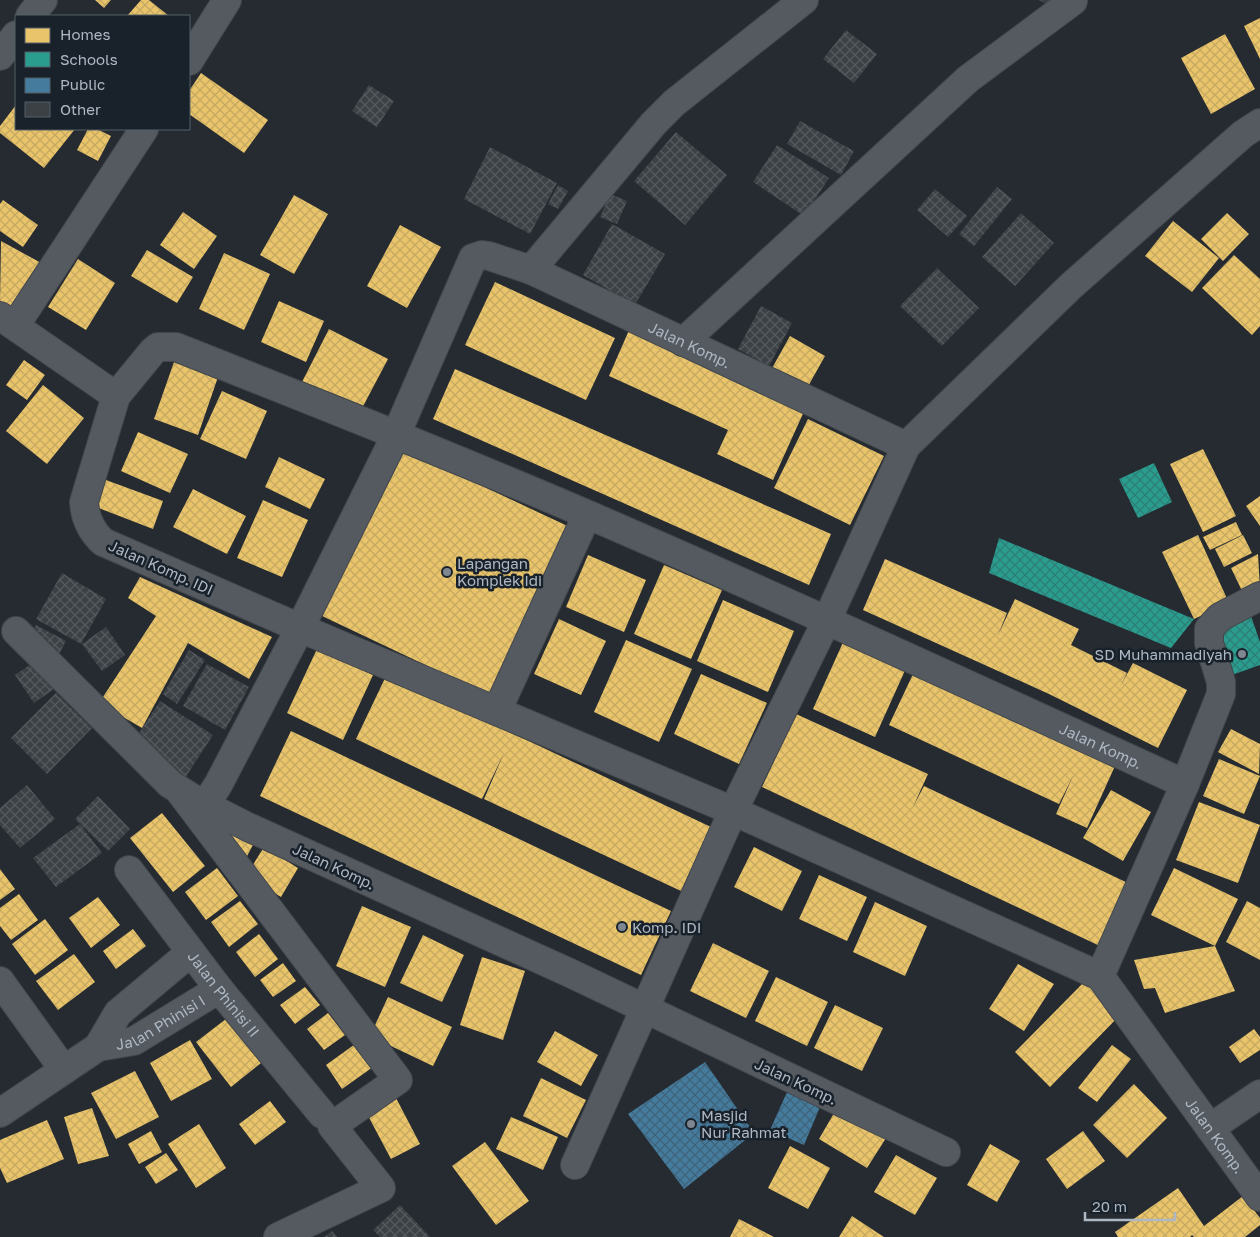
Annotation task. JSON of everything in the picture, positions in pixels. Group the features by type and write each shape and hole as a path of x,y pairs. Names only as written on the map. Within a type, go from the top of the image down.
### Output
{"street":[{"path":"31,15 43,0"},
{"path":"190,58 227,0"},
{"path":"531,270 654,123 674,103 804,0"},
{"path":"683,342 968,79 1074,1"},
{"path":"0,56 15,36"},
{"path":"575,1165 646,1010 733,811 827,620 906,446 1070,286 1243,134 1260,123"},
{"path":"143,130 8,321 116,396 153,351 169,346 396,435"},
{"name":"Jalan Komp.","path":"193,799 218,785 300,628 396,435 473,258 482,255 489,256 531,270 906,446"},
{"name":"Jalan Komp. IDI","path":"116,396 84,502 85,514 96,536 103,542 300,628"},
{"name":"Jalan Komp.","path":"396,435 587,515 827,620 1185,784"},
{"path":"498,711 587,515"},
{"path":"1100,976 1185,784 1221,694 1221,682 1209,642 1209,629 1220,618 1260,596"},
{"name":"Jalan Komp.","path":"300,628 733,811 1100,976 1260,1197"},
{"path":"16,630 193,799 398,1080 332,1126 380,1188 278,1237"},
{"name":"Jalan Komp.","path":"193,799 946,1152"},
{"name":"Jalan Phinisi II","path":"129,870 219,990 322,1114"},
{"name":"Jalan Phinisi I","path":"98,1047 118,1013 191,952"},
{"path":"0,981 64,1070"},
{"name":"Jalan Phinisi I","path":"0,1113 98,1047 134,1041 219,990"},
{"path":"1210,1128 1260,1094"}],"building: Homes":[{"path":"95,0 111,0 104,8"},
{"path":"141,0 149,0 168,15 128,15"},
{"path":"1260,18 1260,59 1244,26"},
{"path":"1225,34 1255,89 1211,114 1181,58"},
{"path":"201,73 268,120 244,153 190,115 190,90"},
{"path":"15,106 15,130 74,130 44,168 0,133 0,126"},
{"path":"87,130 99,130 111,136 98,161 77,150"},
{"path":"294,195 328,214 294,274 260,255"},
{"path":"3,200 38,225 23,247 0,231 0,204"},
{"path":"183,212 217,236 194,269 160,245"},
{"path":"1227,213 1249,234 1223,261 1201,239"},
{"path":"1173,221 1219,258 1192,292 1145,256"},
{"path":"400,225 441,247 407,308 367,286"},
{"path":"1,241 43,264 16,312 0,303"},
{"path":"147,250 193,277 177,303 131,276"},
{"path":"224,253 270,274 244,330 199,309"},
{"path":"1234,255 1260,279 1260,326 1252,335 1202,288"},
{"path":"78,259 115,283 86,330 48,307"},
{"path":"495,282 615,338 586,400 465,345"},
{"path":"279,301 324,321 306,362 261,342"},
{"path":"630,328 806,407 773,480 717,454 728,430 609,376"},
{"path":"329,329 388,359 360,412 302,382"},
{"path":"790,336 825,356 806,390 771,370"},
{"path":"24,360 45,375 27,400 6,385"},
{"path":"174,362 218,377 198,435 154,419"},
{"path":"455,369 831,534 809,585 433,419"},
{"path":"43,385 84,418 47,464 6,431"},
{"path":"222,391 267,411 246,459 200,439"},
{"path":"808,419 884,456 850,525 774,488"},
{"path":"138,432 188,454 170,493 121,471"},
{"name":"Lapangan Komplek Idi","path":"399,447 574,529 495,698 320,615"},
{"path":"1203,449 1236,516 1203,532 1170,464"},
{"path":"279,457 325,479 310,509 265,487"},
{"path":"106,480 163,501 153,529 96,507"},
{"path":"193,489 246,516 227,554 173,527"},
{"path":"1260,496 1260,526 1246,506"},
{"path":"263,500 308,520 282,577 237,558"},
{"path":"1236,522 1242,535 1210,550 1203,537"},
{"path":"1198,535 1229,603 1194,619 1162,552"},
{"path":"1243,535 1252,553 1224,567 1215,549"},
{"path":"1258,554 1260,589 1245,597 1231,568"},
{"path":"588,555 646,580 624,632 566,607"},
{"path":"885,559 1007,613 998,635 1015,599 1079,629 1071,645 1127,673 1120,687 1133,663 1187,690 1158,748 1049,694 863,610"},
{"path":"664,565 722,590 691,659 634,634"},
{"path":"140,577 272,637 249,679 188,643 142,728 99,703 156,616 128,598"},
{"path":"723,600 794,631 768,692 697,661"},
{"path":"559,619 606,641 581,695 534,674"},
{"path":"845,638 907,666 875,737 813,709"},
{"path":"626,640 692,669 659,742 594,712"},
{"path":"317,649 373,675 343,740 287,713"},
{"path":"914,672 1119,757 1087,828 1056,814 1073,776 1059,804 889,725"},
{"path":"387,674 711,827 681,891 484,799 504,753 482,799 356,739"},
{"path":"701,674 767,703 739,764 674,734"},
{"path":"796,714 928,774 913,807 924,786 1132,885 1102,947 762,787"},
{"path":"1231,729 1260,744 1259,774 1218,752"},
{"path":"291,731 671,911 641,975 260,796"},
{"path":"1219,759 1260,776 1244,814 1203,796"},
{"path":"1111,790 1151,812 1123,861 1083,838"},
{"path":"1199,802 1260,825 1238,883 1176,860"},
{"path":"162,813 205,866 173,892 130,838"},
{"path":"221,823 254,843 246,858"},
{"path":"264,847 298,868 281,897 246,876"},
{"path":"754,847 802,871 782,911 734,887"},
{"path":"217,868 238,896 206,920 185,892"},
{"path":"1174,868 1238,899 1215,946 1151,915"},
{"path":"0,869 15,889 0,900"},
{"path":"819,875 867,897 847,941 799,919"},
{"path":"19,894 38,920 11,940 0,926 0,908"},
{"path":"98,897 120,925 91,948 69,918"},
{"path":"240,901 258,924 229,947 211,922"},
{"path":"1247,901 1260,908 1260,960 1226,942"},
{"path":"875,902 927,926 905,976 853,952"},
{"path":"362,906 411,927 385,987 336,966"},
{"path":"45,919 68,950 35,975 12,944"},
{"path":"133,929 146,946 116,969 103,951"},
{"path":"259,934 278,959 255,977 236,952"},
{"path":"423,935 464,955 442,1002 400,983"},
{"path":"713,943 769,971 746,1018 690,991"},
{"path":"1215,946 1235,991 1165,1013 1155,988 1144,989 1134,960"},
{"path":"74,954 95,982 58,1010 36,981"},
{"path":"482,957 525,971 503,1040 460,1025"},
{"path":"283,963 296,981 273,997 260,980"},
{"path":"1018,964 1054,984 1024,1031 989,1009"},
{"path":"776,977 828,1002 807,1046 755,1021"},
{"path":"1085,981 1122,1013 1050,1087 1015,1052"},
{"path":"305,987 320,1005 295,1024 280,1005"},
{"path":"388,997 452,1027 433,1066 370,1036"},
{"path":"835,1005 883,1028 862,1071 814,1048"},
{"path":"328,1013 345,1035 324,1050 307,1029"},
{"path":"226,1019 261,1063 231,1087 196,1042"},
{"path":"1254,1029 1260,1037 1260,1050 1240,1063 1229,1047"},
{"path":"555,1031 598,1055 581,1086 537,1062"},
{"path":"190,1040 212,1079 171,1101 150,1063"},
{"path":"358,1042 373,1067 342,1089 326,1065"},
{"path":"1112,1045 1131,1059 1097,1102 1078,1088"},
{"path":"135,1071 159,1117 116,1139 91,1093"},
{"path":"541,1078 586,1100 567,1138 523,1116"},
{"path":"1134,1084 1167,1118 1127,1158 1093,1125"},
{"path":"395,1096 420,1144 391,1159 366,1112"},
{"path":"270,1101 286,1122 255,1145 239,1124"},
{"path":"92,1108 109,1156 78,1164 64,1117"},
{"path":"837,1108 886,1138 867,1168 819,1139"},
{"path":"511,1117 558,1137 543,1170 496,1149"},
{"path":"47,1120 64,1159 7,1183 0,1168 0,1140"},
{"path":"199,1124 226,1168 196,1188 168,1144"},
{"path":"151,1131 162,1152 139,1164 128,1144"},
{"path":"1083,1131 1105,1161 1067,1189 1046,1159"},
{"path":"485,1142 529,1201 496,1225 452,1166"},
{"path":"990,1144 1020,1161 997,1202 967,1185"},
{"path":"790,1146 830,1168 808,1209 768,1188"},
{"path":"166,1153 178,1170 156,1184 145,1167"},
{"path":"896,1155 937,1178 915,1215 874,1192"},
{"path":"1178,1188 1204,1226 1243,1196 1260,1218 1260,1225 1245,1237 1194,1237 1192,1235 1190,1237 1118,1237 1115,1232"},
{"path":"852,1216 884,1237 839,1237"},
{"path":"739,1219 774,1237 730,1237"}],"building: Schools":[{"path":"1154,463 1172,502 1138,518 1119,479"},
{"path":"999,538 1194,619 1171,648 989,573"},
{"name":"SD Muhammadiyah","path":"1251,616 1260,642 1260,665 1232,675 1215,628"}],"building: Public":[{"name":"Masjid Nur Rahmat","path":"705,1062 754,1133 684,1189 628,1114"},
{"name":"Masjid Nur Rahmat","path":"787,1092 820,1107 804,1145 770,1130"}],"building: Other":[{"path":"1039,0 1062,0 1057,10"},
{"path":"846,30 877,54 854,83 823,59"},
{"path":"369,85 394,101 377,127 352,111"},
{"path":"800,121 854,151 841,175 787,144"},
{"path":"676,132 727,175 685,225 634,181"},
{"path":"777,145 829,178 804,216 753,182"},
{"path":"490,147 557,183 530,234 464,199"},
{"path":"558,185 568,191 558,209 548,204"},
{"path":"997,187 1012,199 974,246 959,234"},
{"path":"935,189 967,216 948,237 917,210"},
{"path":"610,194 627,201 617,224 600,217"},
{"path":"1021,213 1054,243 1015,286 982,257"},
{"path":"612,224 665,254 635,305 583,275"},
{"path":"937,268 979,308 942,346 900,306"},
{"path":"761,306 792,323 769,366 738,349"},
{"path":"62,573 106,599 81,644 36,619"},
{"path":"36,625 66,641 58,656 28,639"},
{"path":"106,627 125,655 102,671 82,644"},
{"path":"189,650 205,660 177,704 163,694"},
{"path":"34,662 54,689 34,703 15,675"},
{"path":"207,664 249,687 225,730 183,706"},
{"path":"56,693 92,728 47,774 11,738"},
{"path":"160,701 213,735 185,778 132,744"},
{"path":"27,785 55,819 20,848 0,825 0,808"},
{"path":"98,796 130,829 108,851 75,819"},
{"path":"80,824 102,853 56,887 33,858"},
{"path":"400,1205 430,1237 380,1237 373,1230"},
{"path":"332,1231 337,1237 324,1237"}],"place":[{"name":"Lapangan Komplek Idi","path":"447,572"},
{"name":"SD Muhammadiyah","path":"1242,654"},
{"name":"Komp. IDI","path":"622,927"},
{"name":"Masjid Nur Rahmat","path":"691,1124"}]}
